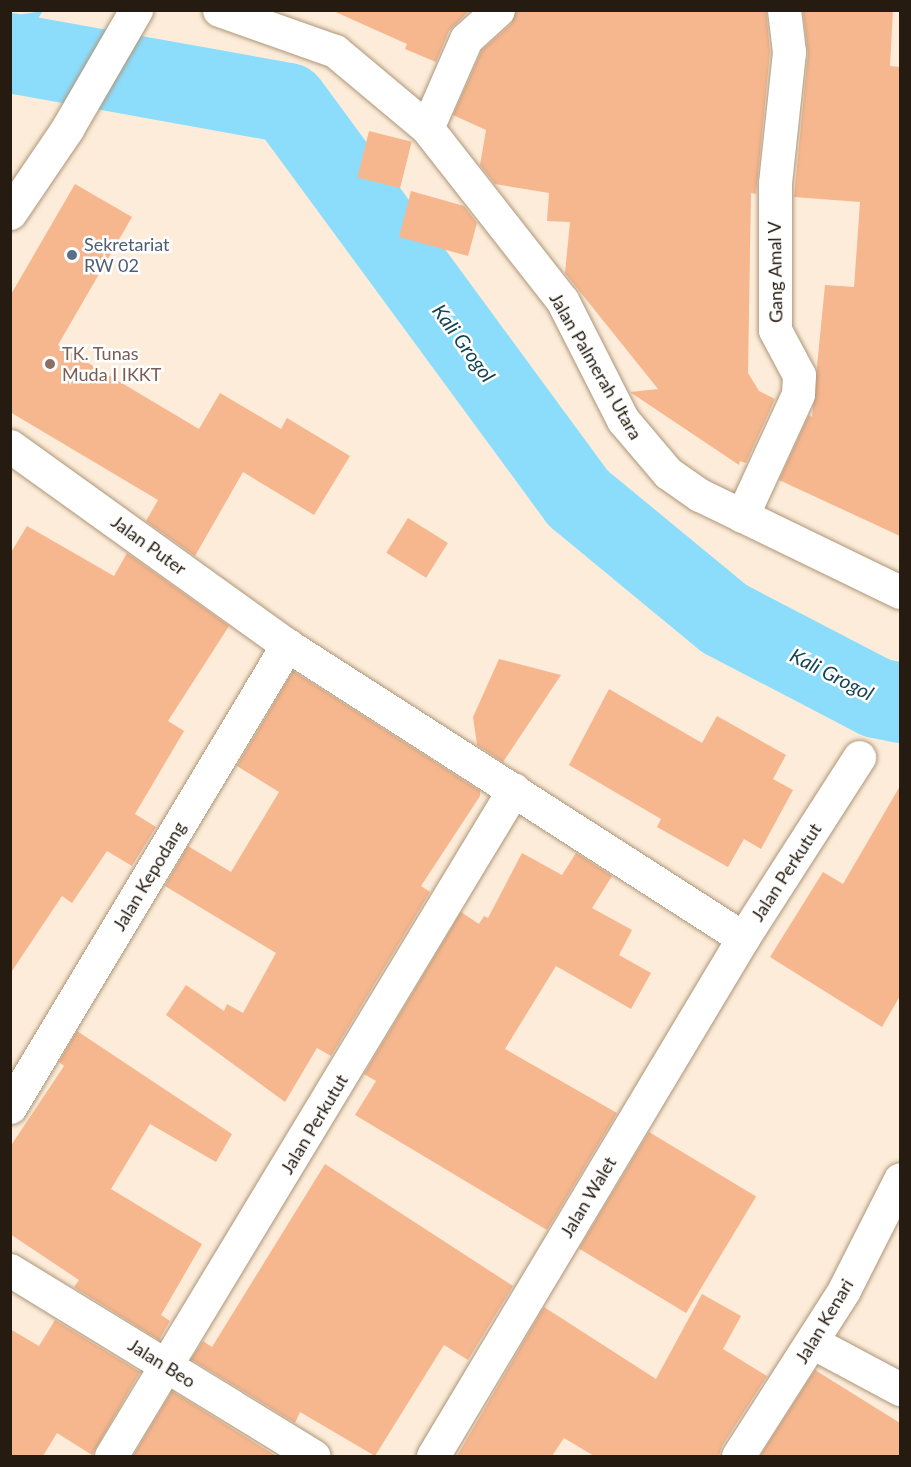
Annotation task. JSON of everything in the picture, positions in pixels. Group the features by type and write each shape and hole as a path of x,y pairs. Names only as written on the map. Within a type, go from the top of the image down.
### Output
{"street":[{"path":"10,213 67,129 136,10"},
{"name":"Jalan Palmerah Utara","path":"219,10 335,51 427,128 562,300 636,439 668,473 700,495 900,592"},
{"path":"427,128 466,39 498,10"},
{"name":"Gang Amal V","path":"742,516 798,394 799,375 794,361 778,343 774,318 775,183 789,52 784,10"},
{"name":"Jalan Puter","path":"10,446 287,645"},
{"name":"Jalan Perkutut","path":"287,645 743,938 859,757"},
{"name":"Jalan Kepodang","path":"10,1107 287,645"},
{"name":"Jalan Perkutut","path":"111,1456 168,1367 514,789"},
{"name":"Jalan Walet","path":"433,1456 743,938"},
{"name":"Jalan Kenari","path":"738,1456 891,1223 900,1179"},
{"name":"Jalan Beo","path":"10,1270 313,1456"},
{"path":"812,1342 900,1389"}],"water":[{"path":"43,11 11,58 11,16"}],"building":[{"path":"331,10 470,10 449,31 436,62 405,49 407,44"},
{"path":"516,10 766,10 770,52 756,194 751,193 748,373 759,391 775,399 746,463 740,461 739,465 630,392 658,389 565,273 570,222 547,221 549,193 495,184 480,165 486,130 453,115 482,50 511,24"},
{"path":"803,10 893,10 890,66 900,67 900,536 779,480 809,415 812,417 825,285 854,287 860,202 794,197 808,54"},
{"path":"369,131 412,142 400,188 357,178"},
{"path":"75,184 132,217 58,345 199,429 220,393 281,429 287,418 350,456 314,515 243,472 195,556 146,521 158,500 10,412 10,296"},
{"path":"411,191 464,206 477,223 468,256 399,237"},
{"path":"408,518 448,543 426,578 386,553"},
{"path":"27,526 114,576 127,553 229,626 168,721 184,731 135,814 156,827 132,866 107,851 72,903 62,896 10,974 10,554"},
{"path":"499,659 561,675 503,762 477,745 473,717"},
{"path":"293,671 480,791 480,796 421,886 430,892 331,1056 317,1048 285,1102 166,1015 186,985 224,1011 227,1004 243,1013 276,953 165,886 188,846 231,872 279,792 237,766"},
{"path":"609,689 702,743 717,716 786,755 773,779 793,790 761,849 744,839 728,867 657,827 661,819 569,765"},
{"path":"900,786 900,996 882,1027 770,957 823,872 843,884"},
{"path":"522,853 562,875 576,853 612,876 592,908 632,930 619,955 651,973 631,1009 556,966 505,1049 617,1113 547,1230 355,1115 376,1081 364,1074 461,912 479,924 484,916 488,918"},
{"path":"77,1031 232,1134 216,1162 150,1124 111,1189 202,1244 161,1315 170,1321 159,1340 74,1287 79,1280 10,1234 10,1147 64,1066 59,1062"},
{"path":"649,1132 756,1196 686,1313 579,1249"},
{"path":"325,1164 513,1286 468,1360 444,1345 375,1456 300,1412 295,1423 191,1359 203,1341 212,1347"},
{"path":"702,1294 741,1316 723,1349 767,1376 722,1446 719,1456 594,1456 564,1438 552,1456 457,1456 544,1307 656,1379"},
{"path":"55,1320 140,1372 92,1455 57,1433 43,1456 10,1456 10,1329 39,1346"},
{"path":"815,1370 900,1423 900,1456 760,1456"},
{"path":"172,1391 276,1456 133,1456"}],"waterway":[{"name":"Kali Grogol","path":"10,53 288,103 578,498 725,619 877,698 900,703"}],"place":[{"name":"Sekretariat RW 02","path":"72,255"},
{"name":"TK. Tunas Muda I IKKT","path":"50,364"}]}
